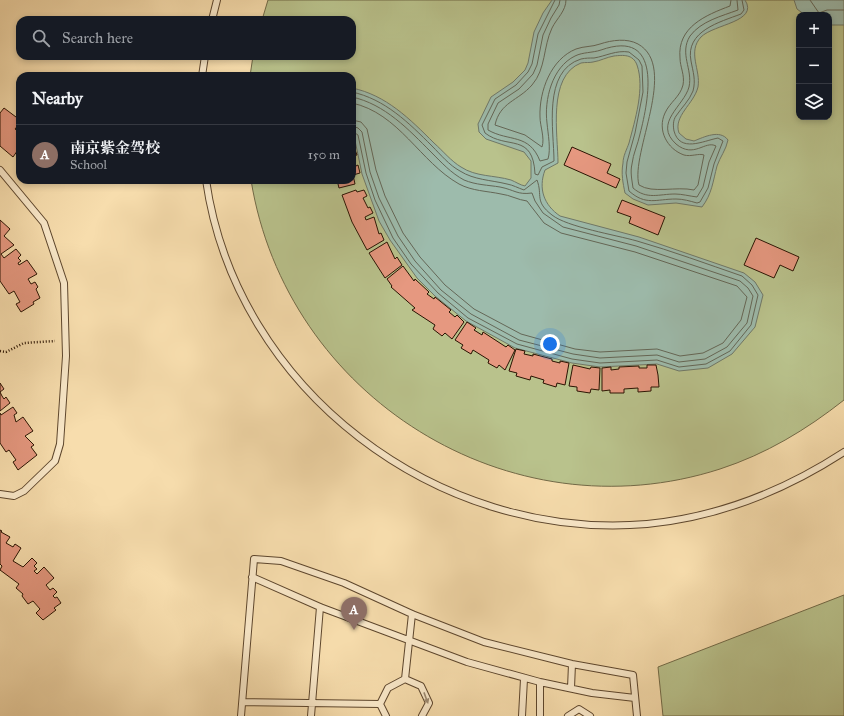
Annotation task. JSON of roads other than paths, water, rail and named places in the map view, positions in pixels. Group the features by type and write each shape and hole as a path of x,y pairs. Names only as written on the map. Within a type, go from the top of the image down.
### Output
{"lane":[{"path":"213,16 217,0"},
{"path":"203,72 204,60"},
{"path":"0,170 44,223 64,284 66,340 60,444 56,461 24,491 14,496 0,494"},
{"path":"207,184 212,214 232,272 244,300 276,352 315,399 337,420 386,458 439,487 496,509 548,520 594,524 647,524 700,515 737,505 793,482 844,452"},
{"path":"241,716 254,558 281,561 344,583 412,614 484,642 572,664 633,675 637,716"},
{"path":"252,576 320,607 467,662 524,679 592,693 635,698"},
{"path":"311,716 320,607"},
{"path":"405,679 412,614"},
{"path":"571,688 572,664"},
{"path":"380,704 388,688 405,679"},
{"path":"405,679 421,686 429,703 422,716"},
{"path":"522,716 524,679"},
{"path":"540,682 540,716"},
{"path":"243,702 380,704"},
{"path":"380,704 386,716"},
{"path":"568,716 579,709 590,716"}],"water":[{"path":"552,0 745,0 748,7 746,13 741,18 707,33 701,37 697,43 695,49 695,61 698,74 698,87 679,121 679,133 686,139 694,141 716,134 725,137 728,140 717,166 710,192 702,207 676,203 648,205 633,199 625,193 622,175 623,160 629,143 640,94 637,65 633,59 627,56 614,56 581,63 570,70 563,80 559,93 556,122 558,163 545,170 542,184 542,190 546,202 554,212 560,216 639,237 744,273 755,282 763,295 755,327 732,354 708,368 679,371 657,364 600,367 572,363 515,348 466,321 435,296 417,278 390,240 379,221 362,174 356,145 356,89 376,96 397,109 416,125 457,165 473,173 505,178 525,186 531,178 531,161 524,152 486,139 479,132 478,124 491,97 513,82 525,70 528,63 534,32 543,13"},
{"path":"794,0 844,0 844,25 832,25 832,12 801,12 797,9"}],"place":[{"name":"南京紫金驾校","path":"354,630"}]}
